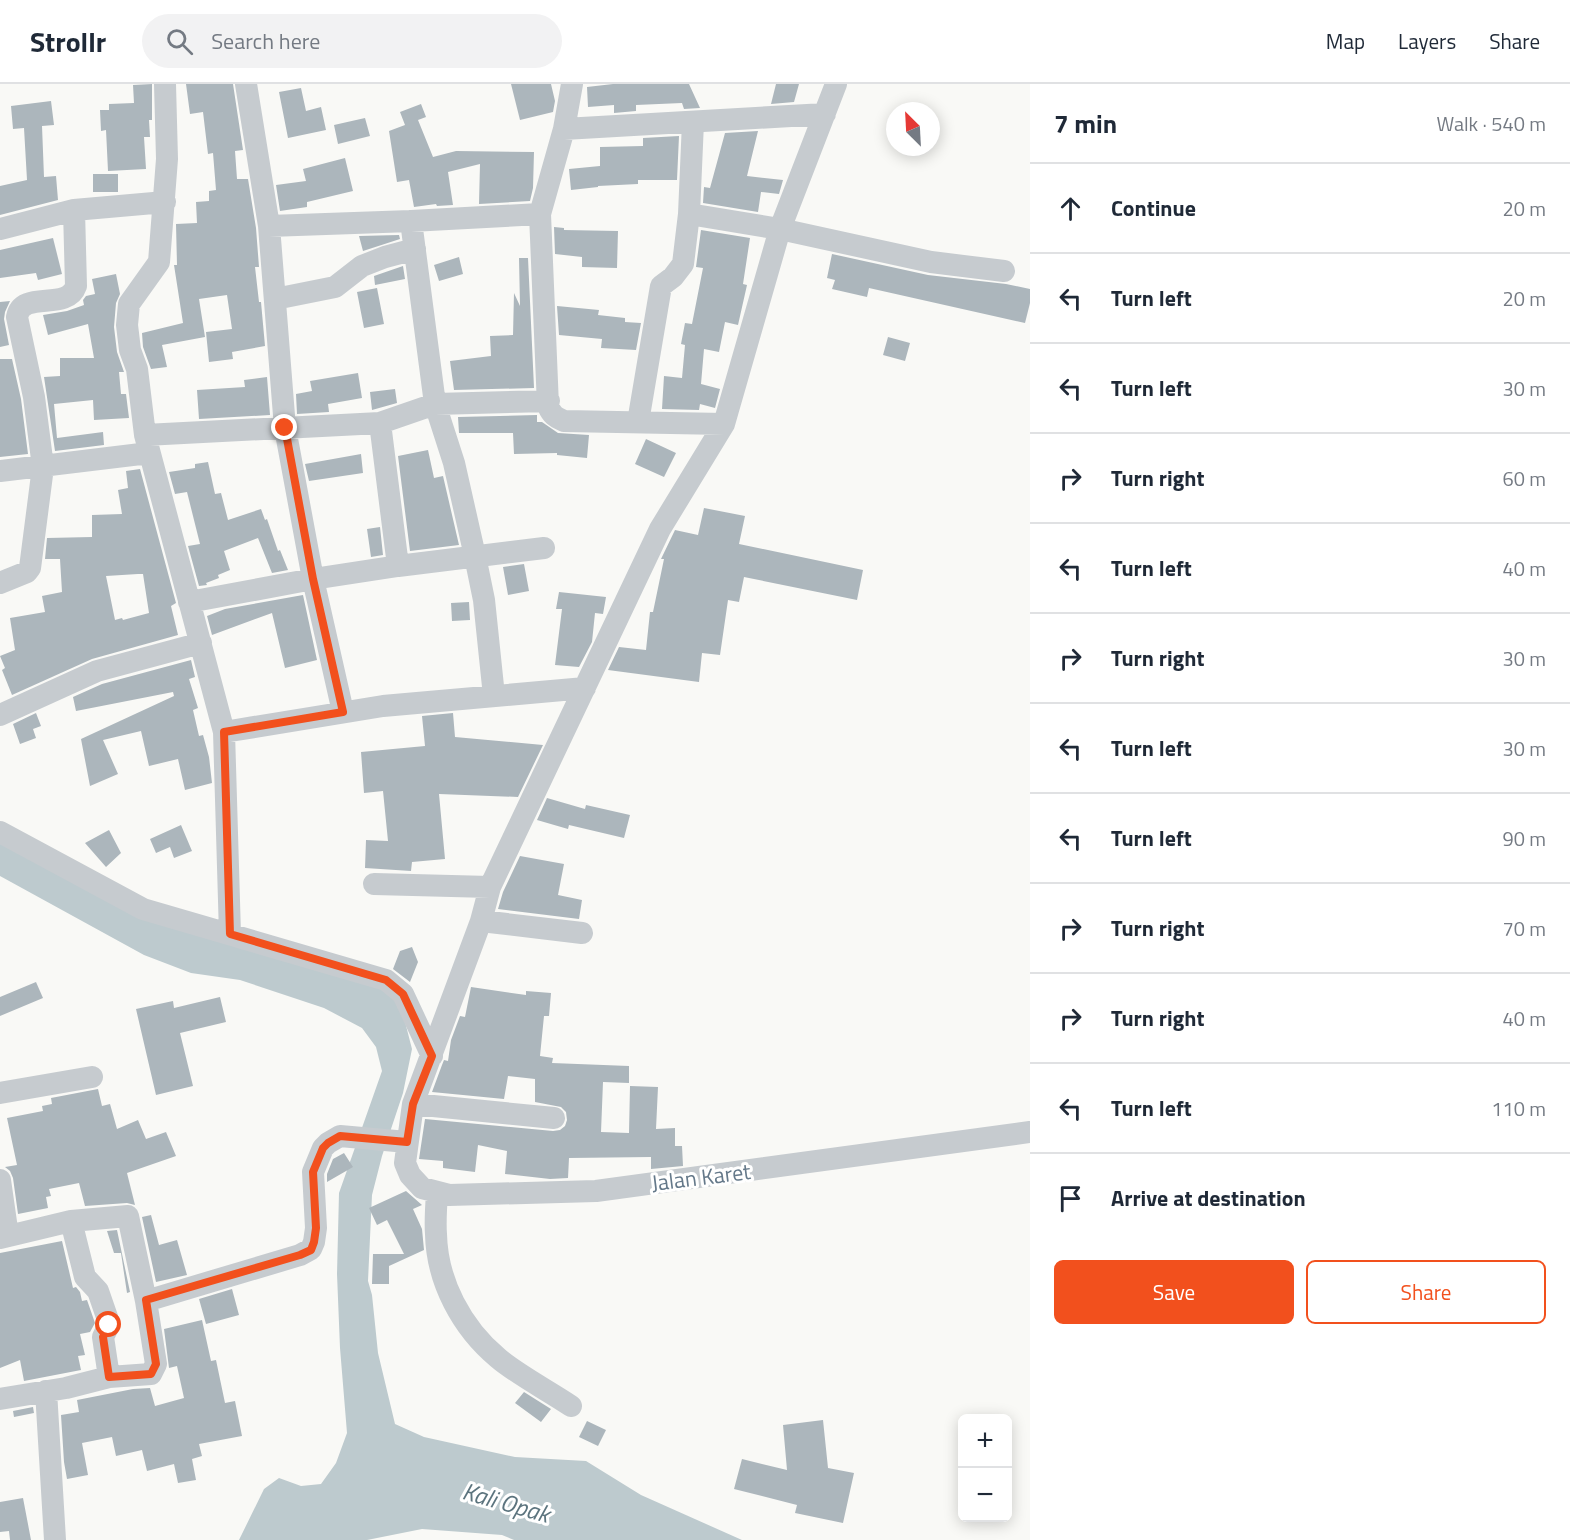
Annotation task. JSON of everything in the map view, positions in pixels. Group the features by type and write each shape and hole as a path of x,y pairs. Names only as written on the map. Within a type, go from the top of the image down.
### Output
{"street":[{"path":"165,84 167,159 159,262 129,304 127,325 147,444 224,732 230,934"},
{"path":"246,84 269,226 285,428 313,579 343,712"},
{"path":"572,84 564,129 540,214 548,406 553,416 564,421 724,424"},
{"path":"146,1300 311,1250 316,1228 313,1172 328,1143 340,1136 396,1141 432,1056 481,921 490,887 660,529 724,424 780,229 836,84"},
{"path":"564,129 825,114"},
{"path":"638,422 661,286 673,277 683,264 689,214 693,122"},
{"path":"0,229 74,210 165,202"},
{"path":"0,583 27,572 30,568 43,467 34,397 17,317 21,306 60,299 71,295 74,291 76,286 74,210"},
{"path":"269,226 540,214"},
{"path":"689,214 780,229 931,262 1004,271"},
{"path":"411,221 435,404 454,463 484,600 494,696"},
{"path":"275,299 335,287 363,266 415,249"},
{"path":"0,471 43,467 147,444 285,428 380,423 435,404 549,401"},
{"path":"380,423 398,566"},
{"path":"189,602 398,566 544,548"},
{"path":"1,711 98,670 201,643"},
{"path":"224,732 382,706 585,688"},
{"path":"0,832 142,909 386,980 403,994 432,1056"},
{"path":"374,884 490,887"},
{"path":"481,921 582,933"},
{"path":"0,1093 92,1077"},
{"path":"413,1104 554,1118"},
{"name":"Jalan Karet","path":"396,1141 410,1175 422,1188 449,1195 596,1191 1030,1132"},
{"path":"0,1180 4,1237 71,1221 128,1216 146,1300 156,1364 151,1374 109,1377 0,1399"},
{"path":"437,1193 435,1236 441,1272 457,1311 474,1335 499,1359 571,1406"},
{"path":"71,1221 85,1277 98,1291 109,1325 103,1337 109,1377"},
{"path":"46,1391 55,1540"}],"water":[{"name":"Kali Opak","path":"0,823 139,915 392,992 402,1010 412,1049 403,1093 372,1195 368,1281 372,1295 378,1353 395,1424 424,1437 515,1457 586,1461 641,1495 742,1540 514,1540 502,1535 422,1529 367,1540 239,1540 264,1489 279,1478 301,1486 321,1484 336,1463 347,1433 337,1274 339,1193 382,1071 376,1047 362,1028 324,1008 240,980 191,973 144,955 0,876"}],"building":[{"path":"152,84 150,137 144,137 146,169 108,171 106,130 101,131 100,110 109,110 109,104 134,103 133,85"},
{"path":"186,84 233,84 243,150 235,151 237,179 248,179 256,228 259,267 255,267 265,346 232,352 233,359 209,362 206,332 232,329 227,295 199,299 205,337 162,345 167,367 151,369 143,347 142,333 183,323 174,265 177,265 176,224 197,223 196,202 209,201 209,191 216,190 213,153 208,154 203,112 190,114"},
{"path":"511,84 551,84 555,101 553,112 520,120"},
{"path":"613,84 689,84 700,108 684,109 682,103 636,105 636,111 614,113 614,105 588,107 587,87"},
{"path":"776,84 799,84 794,102 771,104"},
{"path":"301,88 306,111 321,107 326,130 288,138 279,92"},
{"path":"51,101 54,125 42,126 44,177 56,176 58,200 0,215 0,186 27,180 24,128 13,129 11,106"},
{"path":"421,104 426,117 418,120 433,157 456,151 534,152 533,188 530,201 479,204 480,164 448,172 453,205 437,206 436,204 414,207 409,180 397,182 389,131 405,125 400,112"},
{"path":"365,118 370,136 338,144 334,125"},
{"path":"758,131 747,176 783,180 779,194 761,192 758,212 703,203 704,187 710,188 725,133"},
{"path":"679,136 677,180 638,180 638,184 571,190 569,169 600,166 600,147 643,146 643,138"},
{"path":"345,158 353,191 307,202 307,207 280,211 276,185 306,181 303,169"},
{"path":"93,174 118,174 118,192 93,192"},
{"path":"554,227 564,228 564,230 618,231 617,268 582,267 582,257 555,254"},
{"path":"701,230 750,238 743,284 747,285 738,325 725,322 719,352 704,349 701,384 720,389 715,408 700,404 699,410 662,409 664,376 682,378 685,345 681,344 685,323 692,324 703,268 696,267"},
{"path":"399,235 400,239 363,251 359,236"},
{"path":"53,238 62,274 38,280 36,273 0,278 0,250"},
{"path":"832,254 928,275 1030,289 1030,303 1025,323 869,288 867,297 832,289 835,280 827,278"},
{"path":"459,257 463,274 439,281 434,265"},
{"path":"519,258 528,258 534,388 454,390 450,361 491,356 490,336 513,335 514,293 520,306"},
{"path":"403,266 405,279 375,285 374,276"},
{"path":"116,274 120,294 116,303 114,327 117,352 124,372 119,372 121,394 126,394 129,418 94,420 93,400 54,404 57,438 103,432 104,445 55,451 44,377 60,376 60,358 94,358 88,324 48,335 43,315 67,311 84,305 83,300 86,296 95,294 92,279"},
{"path":"377,288 384,324 364,328 357,292"},
{"path":"10,301 4,319 9,345 0,347 0,302"},
{"path":"557,306 599,310 598,315 625,318 625,322 641,323 636,350 601,348 602,339 559,335"},
{"path":"888,337 910,343 905,361 883,355"},
{"path":"0,359 12,359 21,399 28,454 0,457"},
{"path":"358,373 362,398 328,404 329,412 297,414 296,394 312,391 310,381"},
{"path":"267,377 270,415 199,419 197,390 245,387 244,380"},
{"path":"395,389 397,403 372,410 370,392"},
{"path":"537,415 537,422 542,422 558,433 589,435 587,458 557,455 557,453 514,454 513,433 459,433 458,417"},
{"path":"646,439 676,453 664,477 635,464"},
{"path":"428,450 434,478 443,476 459,545 410,551 398,456"},
{"path":"361,454 363,473 309,481 305,464"},
{"path":"208,462 215,494 221,493 228,520 261,509 288,570 272,573 258,538 224,551 230,570 218,575 219,578 206,583 207,585 199,586 188,546 200,544 187,492 175,494 169,472 195,468 195,464"},
{"path":"140,469 176,603 171,606 178,635 92,659 12,695 2,670 5,668 0,656 15,650 10,618 45,612 42,596 62,592 60,559 45,559 47,538 92,537 92,515 122,514 118,490 128,488 126,471","holes":["143,574 149,613 115,620 106,576"]},
{"path":"704,508 745,516 739,544 863,570 857,600 744,577 739,602 728,600 720,655 702,653 699,682 608,670 619,647 646,650 650,612 653,612 664,559 661,559 675,530 698,535"},
{"path":"380,527 383,555 371,557 367,529"},
{"path":"524,564 529,591 508,595 503,567"},
{"path":"559,592 606,597 603,614 595,613 592,642 579,667 555,665 562,609 556,609"},
{"path":"303,595 317,660 285,668 272,613 212,635 207,616 225,609"},
{"path":"469,602 470,620 452,621 451,603"},
{"path":"191,660 195,677 189,679 198,708 193,710 199,736 203,735 209,757 212,783 185,790 178,759 149,766 141,731 103,740 118,774 90,786 81,739 174,696 173,692 76,711 73,697 102,684"},
{"path":"36,713 41,726 33,729 36,738 20,744 13,724"},
{"path":"453,713 455,737 543,745 518,797 439,794 445,859 412,862 411,871 365,868 366,840 388,841 383,791 364,793 361,752 425,746 422,716"},
{"path":"547,798 585,809 586,805 630,815 624,838 569,825 568,829 537,820"},
{"path":"181,825 192,851 174,858 170,847 156,853 150,839"},
{"path":"109,830 121,853 106,867 85,843"},
{"path":"520,856 564,864 558,895 582,900 579,919 498,909 503,892"},
{"path":"412,947 418,962 410,982 393,969 400,951"},
{"path":"36,982 43,998 0,1016 0,997"},
{"path":"471,987 526,995 526,991 551,993 549,1016 544,1016 540,1056 553,1058 552,1063 629,1066 629,1083 603,1082 601,1132 629,1133 630,1086 658,1087 656,1129 675,1128 675,1146 682,1146 683,1166 651,1169 651,1157 569,1158 568,1178 550,1179 505,1174 507,1151 478,1145 475,1172 443,1168 443,1161 419,1159 425,1119 553,1131 560,1130 565,1126 567,1120 566,1112 561,1107 535,1102 535,1079 508,1076 504,1099 432,1092 444,1060 448,1061 451,1040 460,1016 465,1017"},
{"path":"220,997 226,1022 180,1033 193,1086 156,1095 136,1009 173,1001 174,1008"},
{"path":"98,1089 102,1106 110,1104 117,1129 138,1120 146,1139 166,1132 176,1156 127,1173 135,1205 127,1203 85,1206 79,1183 49,1189 51,1196 46,1197 48,1208 18,1214 13,1178 5,1167 17,1165 7,1118 43,1111 42,1106 52,1104 51,1098"},
{"path":"344,1153 353,1167 327,1182 327,1174 333,1159"},
{"path":"406,1191 422,1205 413,1209 422,1229 424,1250 389,1266 389,1284 372,1284 373,1254 404,1254 387,1220 377,1225 369,1208"},
{"path":"151,1215 159,1245 177,1240 187,1275 156,1282 142,1217"},
{"path":"117,1230 130,1292 127,1293 121,1253 114,1253 107,1231"},
{"path":"62,1241 73,1288 76,1287 80,1292 82,1301 87,1300 95,1323 90,1332 80,1334 85,1355 78,1356 81,1370 24,1381 20,1360 0,1368 0,1253"},
{"path":"232,1289 239,1315 206,1324 199,1299"},
{"path":"202,1320 211,1361 216,1360 225,1403 235,1401 242,1436 199,1444 202,1456 192,1459 196,1480 178,1483 174,1464 147,1471 142,1450 116,1456 112,1437 82,1443 88,1475 67,1479 61,1415 79,1412 77,1400 133,1389 150,1388 155,1406 184,1398 177,1366 169,1368 164,1329"},
{"path":"524,1392 551,1409 541,1422 515,1403"},
{"path":"33,1407 34,1413 14,1417 13,1411"},
{"path":"823,1420 828,1468 854,1473 843,1523 795,1513 797,1505 734,1489 742,1459 787,1470 783,1425"},
{"path":"587,1421 606,1430 598,1446 579,1437"},
{"path":"23,1498 31,1540 10,1540 9,1531 0,1532 0,1502"}],"route":[{"path":"109,1325 103,1337 109,1377 151,1374 156,1364 146,1300 311,1250 316,1228 313,1172 323,1148 340,1136 407,1142 413,1104 432,1056 403,994 386,980 230,934 224,732 343,712 313,579 285,428"}]}
